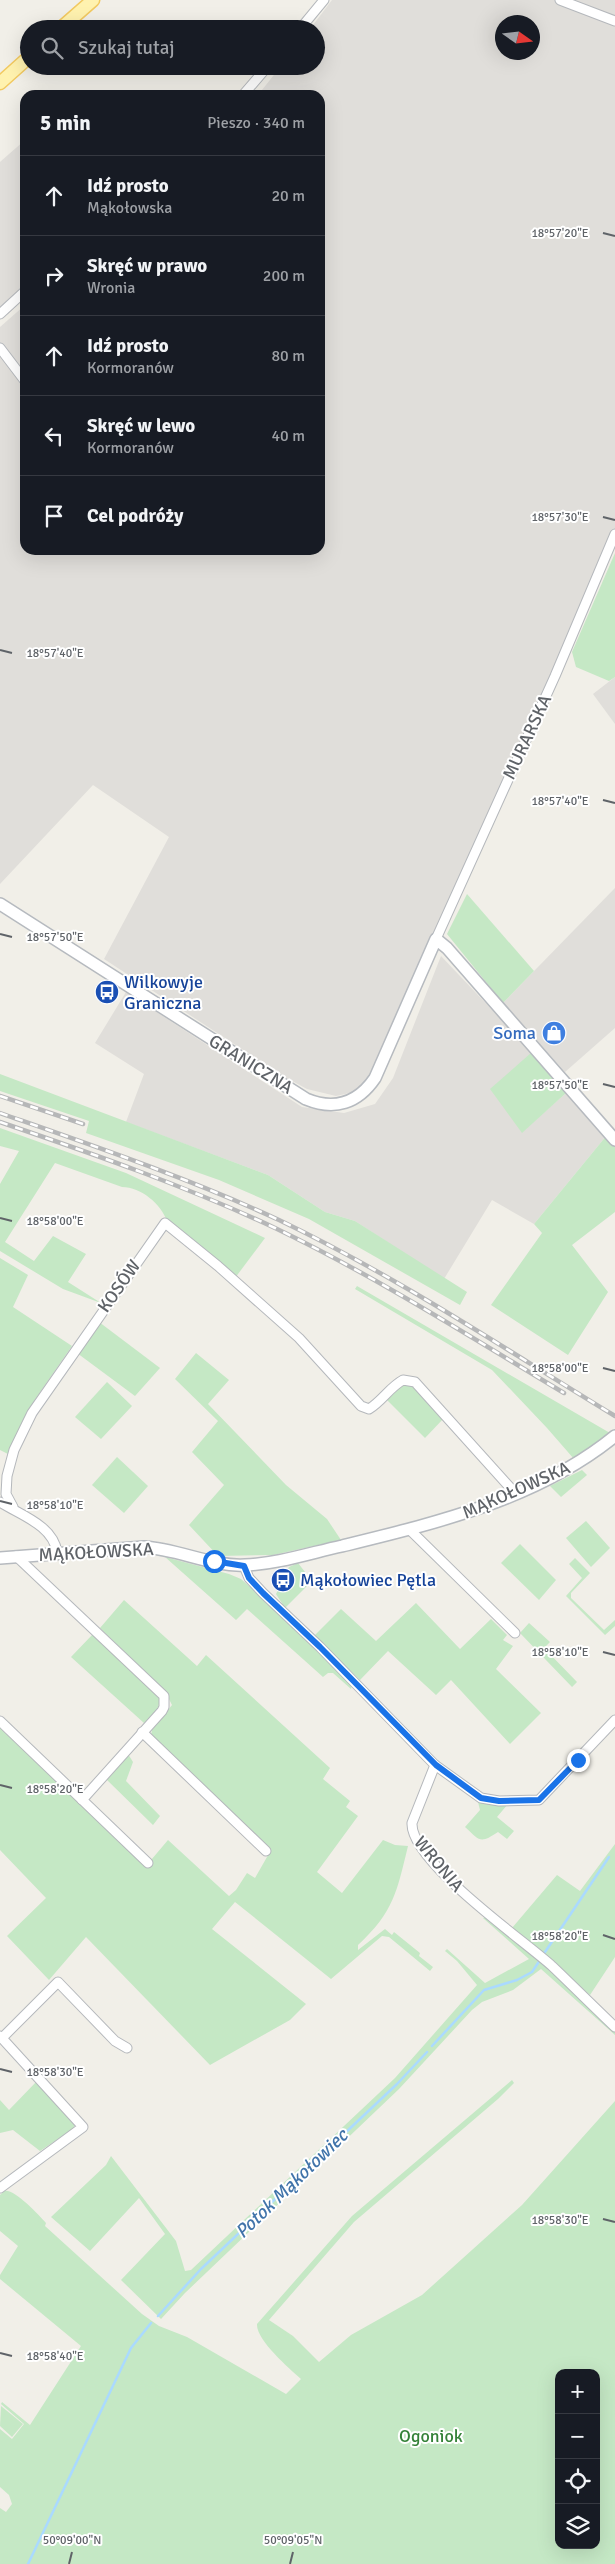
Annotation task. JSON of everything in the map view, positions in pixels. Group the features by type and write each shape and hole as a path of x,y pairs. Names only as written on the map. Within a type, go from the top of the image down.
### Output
{"main road":[{"path":"70,20 93,0"},
{"path":"0,82 20,65"}],"street":[{"path":"307,20 324,0"},
{"path":"560,0 615,21"},
{"path":"247,90 260,75"},
{"path":"0,314 20,296"},
{"path":"0,348 20,374"},
{"name":"MURARSKA","path":"436,939 555,676 615,534"},
{"name":"GRANICZNA","path":"0,904 299,1094 316,1103 325,1104 341,1103 365,1093 376,1078 436,939"},
{"path":"436,939 448,948 615,1140"},
{"name":"KOSÓW","path":"13,1508 6,1494 7,1476 14,1450 32,1414 165,1223 218,1266 299,1338 346,1391 365,1408 374,1406 392,1387 403,1380 415,1382 515,1493"},
{"name":"MĄKOŁOWSKA","path":"0,1558 57,1552 157,1548 231,1565 244,1566 300,1556 410,1530 515,1493 574,1464 615,1436"},
{"path":"0,1502 13,1508 48,1533 54,1541 57,1552"},
{"path":"410,1530 515,1633"},
{"name":"MĄKOŁOWSKA","path":"16,1556 161,1692 165,1701 164,1707 82,1800"},
{"path":"244,1566 249,1578 263,1593 327,1654 436,1765 481,1798 499,1801 539,1800 615,1720"},
{"path":"0,1721 148,1863"},
{"path":"142,1732 266,1851"},
{"name":"WRONIA","path":"436,1765 413,1818 412,1829 414,1838 463,1894 540,1957 615,2027"},
{"path":"0,2188 83,2126 1,2037 58,1982 115,2041 127,2048"}],"shaded area":[{"path":"332,0 615,0 615,529 378,1064 359,1091 336,1096 307,1089 283,1076 104,959 169,837 93,785 0,884 0,327 20,309 20,555 325,555 325,90 262,90 274,75 325,75 325,20 317,20"},
{"path":"20,144 20,291 0,309 0,162"},
{"path":"615,677 615,724 593,694"},
{"path":"615,888 615,1028 565,1072 503,1003"},
{"path":"441,956 532,1052 522,1132 566,1093 607,1135 534,1224 492,1200 444,1279 355,1221 325,1212 268,1175 126,1122 144,1074 95,1043 126,992 302,1107 344,1113 375,1104 393,1078"}],"green space":[{"path":"615,553 615,677 609,681 576,667 572,652"},
{"path":"467,894 534,971 503,1003 447,934"},
{"path":"532,1052 566,1093 522,1133 490,1089"},
{"path":"0,1074 268,1175 325,1212 355,1221 467,1292 460,1305 309,1219 219,1180 86,1133 89,1121 0,1091"},
{"path":"0,1128 126,1173 265,1238 235,1278 167,1221 155,1203 143,1193 55,1163 5,1242 34,1261 53,1236 86,1254 68,1282 101,1303 63,1289 0,1251 0,1184 19,1151 0,1146"},
{"path":"607,1135 615,1145 615,1212 572,1245 608,1292 568,1355 491,1305 542,1233 534,1224"},
{"path":"0,1258 28,1275 13,1307 72,1346 36,1398 8,1454 0,1450"},
{"path":"357,1286 610,1433 574,1459 492,1370 355,1289"},
{"path":"99,1322 160,1368 135,1396 77,1353"},
{"path":"196,1353 229,1380 208,1404 286,1485 327,1519 341,1540 273,1555 218,1556 189,1525 224,1485 192,1452 218,1421 175,1379"},
{"path":"107,1382 132,1406 101,1439 75,1417"},
{"path":"410,1383 444,1418 425,1438 386,1399 399,1385"},
{"path":"117,1457 148,1486 124,1513 92,1485"},
{"path":"582,1470 587,1475 561,1497 550,1486"},
{"path":"586,1521 610,1548 591,1567 566,1538"},
{"path":"520,1544 556,1580 539,1600 501,1563"},
{"path":"165,1557 241,1579 274,1608 352,1685 351,1689 333,1673 328,1673 323,1677 247,1609 236,1620"},
{"path":"575,1558 590,1573 571,1593 571,1598 604,1630 615,1620 615,1626 605,1635 566,1596 582,1578 569,1564"},
{"path":"298,1563 312,1581 285,1608 276,1594 282,1582 285,1583 288,1575 285,1574 289,1567"},
{"path":"124,1600 197,1666 206,1655 330,1768 323,1779 350,1801 346,1807 358,1816 317,1872 342,1893 383,1840 395,1845 408,1846 401,1876 387,1911 358,1945 358,1950 385,1929 392,1935 394,1932 420,1953 419,1956 433,1967 430,1971 389,1937 382,1936 331,1979 235,1902 212,1929 306,2004 290,2020 210,2065 86,1937 49,1980 7,1936 46,1898 0,1850 0,1728 146,1866 168,1840 229,1896 236,1890 247,1873 255,1878 271,1850 151,1736 152,1730 172,1705 165,1691 100,1628"},
{"path":"416,1603 460,1649 491,1619 507,1635 503,1640 513,1646 496,1669 541,1713 510,1744 451,1680 436,1695 388,1651 360,1680 314,1636 341,1609 376,1641"},
{"path":"529,1623 550,1642 544,1648 577,1682 572,1687 520,1633"},
{"path":"93,1634 157,1692 159,1706 144,1723 71,1657"},
{"path":"128,1754 133,1762 126,1781 160,1816 153,1825 106,1779"},
{"path":"478,1802 508,1804 497,1817 514,1831 507,1839 498,1832 487,1838 480,1839 465,1827 480,1810"},
{"path":"615,1844 615,1957 590,1995 512,1928 557,1875 580,1891"},
{"path":"486,1917 533,1954 615,2030 615,2035 541,1969 513,1990 482,2002 472,2010 399,2089 185,2293 161,2319 121,2280 165,2234 139,2198 90,2251 51,2217 106,2165 111,2156 176,2241 185,2271 191,2270 395,2078 477,1985 457,1961 445,1951 447,1949 485,1983 529,1959 483,1918"},
{"name":"Ogoniok","path":"512,2080 514,2083 498,2099 354,2222 269,2320 293,2336 319,2362 351,2335 422,2295 522,2205 615,2101 615,2564 0,2564 0,2508 6,2512 12,2504 9,2495 0,2487 0,2429 12,2439 24,2424 1,2404 2,2402 30,2425 81,2346 0,2279 0,2275 18,2246 0,2231 0,2195 4,2191 14,2194 26,2203 46,2223 45,2226 142,2314 159,2326 187,2337 286,2394 301,2379 267,2346 258,2331 257,2324 352,2216"},
{"path":"37,2081 75,2124 73,2129 40,2151 13,2130 0,2133 0,2100 9,2110"},
{"path":"1,2406 23,2424 12,2437 0,2426"}],"waterway":[{"name":"Potok Mąkołowiec","path":"543,1955 609,1857"},
{"name":"Potok Mąkołowiec","path":"432,2046 484,1990 517,1980 532,1972 540,1960"},
{"name":"Potok Mąkołowiec","path":"158,2316 201,2269 397,2084 427,2052"},
{"name":"Potok Mąkołowiec","path":"28,2564 131,2348 151,2323"}],"railway":[{"path":"0,1096 83,1124"},
{"path":"0,1113 176,1176 279,1220 408,1289 615,1416"},
{"path":"0,1122 173,1184 275,1228 385,1286 564,1393"}],"place":[{"name":"Wilkowyje Graniczna","path":"107,992"},
{"name":"Soma","path":"554,1033"},
{"name":"Mąkołowiec Pętla","path":"283,1580"}],"route":[{"path":"214,1561 244,1566 249,1578 263,1593 320,1647 436,1765 471,1793 481,1798 499,1801 539,1800 578,1760"}]}
